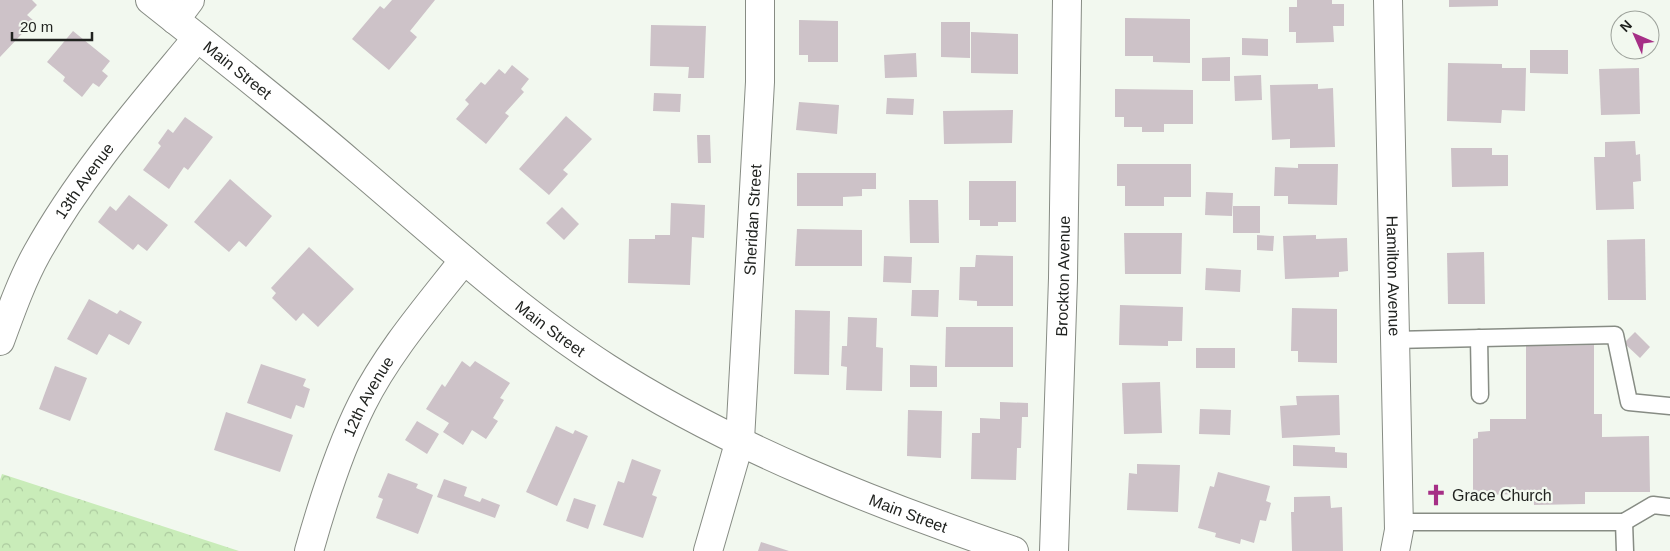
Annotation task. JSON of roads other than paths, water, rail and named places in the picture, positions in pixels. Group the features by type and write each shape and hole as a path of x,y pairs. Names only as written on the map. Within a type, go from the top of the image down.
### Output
{"street":[{"name":"Main Street","path":"150,0 182,10 197,38 350,162 464,260 553,330 608,368 671,406 740,440 866,497 940,526 1014,551"},
{"name":"Sheridan Street","path":"708,551 740,440 760,82 760,0"},
{"name":"Brockton Avenue","path":"1054,551 1064,278 1067,0"},
{"name":"Hamilton Avenue","path":"1388,0 1398,522 1395,551"},
{"name":"13th Avenue","path":"0,341 36,254 74,193 113,140 197,38"},
{"name":"12th Avenue","path":"309,551 335,470 362,404 400,345 464,260"}],"lane":[{"path":"1394,340 1615,335 1629,402 1670,406"},
{"path":"1478,338 1480,395"},
{"path":"1398,522 1624,522 1653,505 1670,507"},
{"path":"1624,522 1625,551"}],"place":[{"name":"Grace Church","path":"1436,495"}]}
